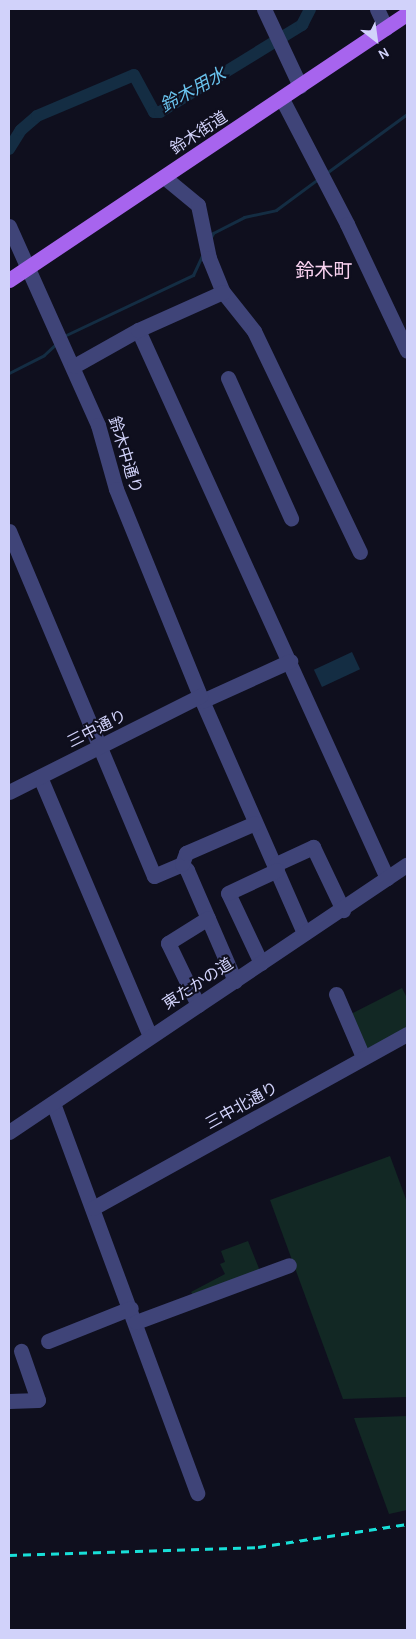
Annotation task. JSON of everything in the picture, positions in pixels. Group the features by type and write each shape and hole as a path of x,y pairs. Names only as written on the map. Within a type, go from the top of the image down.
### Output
{"main road":[{"name":"鈴木街道","path":"9,280 407,14"}],"street":[{"path":"264,9 300,86"},
{"path":"377,9 386,28"},
{"path":"282,99 407,351"},
{"path":"164,177 198,205 208,256 223,292 254,331 360,552"},
{"name":"鈴木中通り","path":"9,226 59,340 74,366 98,425 116,489 201,699 304,933"},
{"path":"74,366 138,330 223,292"},
{"path":"138,330 387,878"},
{"path":"228,378 291,518"},
{"path":"9,531 154,876 182,864"},
{"name":"三中通り","path":"9,792 100,746 201,699 290,661"},
{"path":"40,777 150,1036"},
{"path":"235,981 182,864 186,853 255,822"},
{"path":"260,963 228,893 313,847 342,910"},
{"name":"東たかの道","path":"9,1132 407,865"},
{"path":"198,1005 168,943 208,918"},
{"path":"336,994 363,1057"},
{"name":"三中北通り","path":"93,1208 407,1034"},
{"path":"53,1103 133,1315 197,1493"},
{"path":"48,1341 289,1265"},
{"path":"9,1401 38,1400 21,1351"}],"green space":[{"path":"402,988 407,998 407,1028 363,1051 349,1015"},
{"path":"390,1156 407,1202 407,1397 343,1399 270,1200"},
{"path":"248,1241 260,1271 194,1297 191,1292 225,1274 220,1264 225,1262 221,1251"},
{"path":"407,1416 407,1510 389,1514 354,1418"}],"water":[{"path":"352,652 360,669 322,687 314,670"}],"waterway":[{"name":"鈴木用水","path":"9,149 21,130 37,116 134,75 154,112 160,112 302,25 310,9"},
{"path":"325,174 407,114"},
{"path":"210,239 213,233 244,217 276,210 318,179"},
{"path":"64,336 193,275 202,256"},
{"path":"9,373 44,355 56,344"}],"railway":[{"path":"9,1555 258,1547 407,1524"}],"district":[{"name":"鈴木町","path":"324,272"}]}
